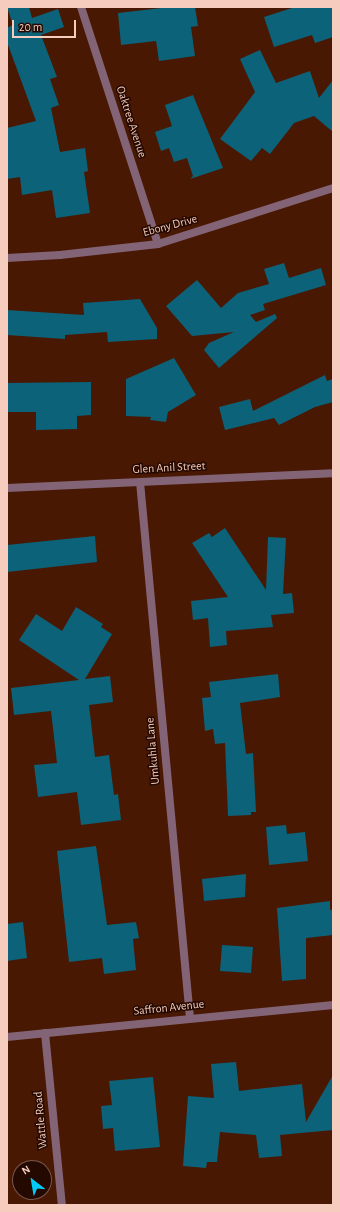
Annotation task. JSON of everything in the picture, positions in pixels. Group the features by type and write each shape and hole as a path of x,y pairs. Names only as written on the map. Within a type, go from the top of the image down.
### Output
{"street":[{"name":"Oaktree Avenue","path":"81,7 158,244"},
{"name":"Ebony Drive","path":"7,258 60,255 158,244 333,188"},
{"name":"Glen Anil Street","path":"7,488 333,473"},
{"name":"Umkuhla Lane","path":"140,482 190,1018"},
{"name":"Saffron Avenue","path":"7,1037 333,1005"},
{"name":"Wattle Road","path":"44,1033 62,1205"}],"building":[{"path":"7,7 29,7 32,18 58,9 64,27 41,35 57,77 50,79 59,105 51,108 60,152 85,148 88,171 84,172 90,213 56,218 52,190 22,195 20,177 7,179 7,128 36,121 7,42 7,28 13,25"},
{"path":"170,7 195,7 198,26 191,27 195,56 159,61 156,41 121,45 118,13"},
{"path":"295,7 333,7 333,37 315,43 312,35 274,47 264,17"},
{"path":"260,50 276,83 310,71 319,98 333,80 333,132 314,116 294,123 270,154 262,148 251,161 220,139 255,92 240,59"},
{"path":"193,95 223,168 190,179 193,176 187,158 174,162 169,148 161,151 155,132 172,126 165,105"},
{"path":"284,263 289,278 321,268 326,285 263,304 265,310 250,315 256,322 275,314 277,318 219,368 204,350 209,343 234,332 192,336 166,306 197,280 221,308 238,293 269,284 264,269"},
{"path":"140,299 157,328 157,339 108,342 107,332 65,335 65,339 7,335 7,310 84,315 83,303"},
{"path":"174,358 196,395 168,412 166,422 150,420 151,417 126,416 126,379"},
{"path":"325,375 327,381 333,379 333,402 315,407 279,425 274,418 225,430 219,407 250,399 253,411"},
{"path":"91,382 91,415 77,416 77,429 36,430 36,412 7,412 7,383"},
{"path":"225,528 266,590 268,537 286,538 283,594 292,593 294,613 271,615 273,627 226,631 227,645 210,647 208,618 193,620 191,601 228,597 192,543 209,533 212,537"},
{"path":"95,536 97,562 7,572 7,545"},
{"path":"76,607 103,624 101,627 112,634 85,679 110,676 113,702 89,705 95,757 109,755 114,795 118,794 121,820 81,825 77,792 38,797 34,765 57,763 51,711 14,715 11,688 79,680 19,640 36,614 62,631"},
{"path":"278,674 280,697 240,703 246,754 253,753 256,812 251,812 251,815 228,816 225,743 215,744 213,729 205,731 202,698 211,697 209,682"},
{"path":"286,825 287,834 305,832 308,861 269,865 266,827"},
{"path":"96,846 107,925 136,922 139,938 133,939 136,970 104,974 102,958 69,962 57,851"},
{"path":"246,874 245,897 204,901 202,879"},
{"path":"330,901 330,910 333,909 333,935 306,938 306,979 282,981 277,908"},
{"path":"23,922 27,958 7,961 7,924"},
{"path":"222,945 253,947 251,973 220,971"},
{"path":"236,1062 239,1091 302,1084 306,1122 333,1075 333,1130 280,1135 282,1156 259,1158 256,1135 220,1132 217,1162 207,1162 206,1168 183,1166 188,1096 214,1098 211,1064"},
{"path":"153,1077 160,1147 115,1151 113,1128 103,1129 101,1106 112,1105 109,1081"}]}
